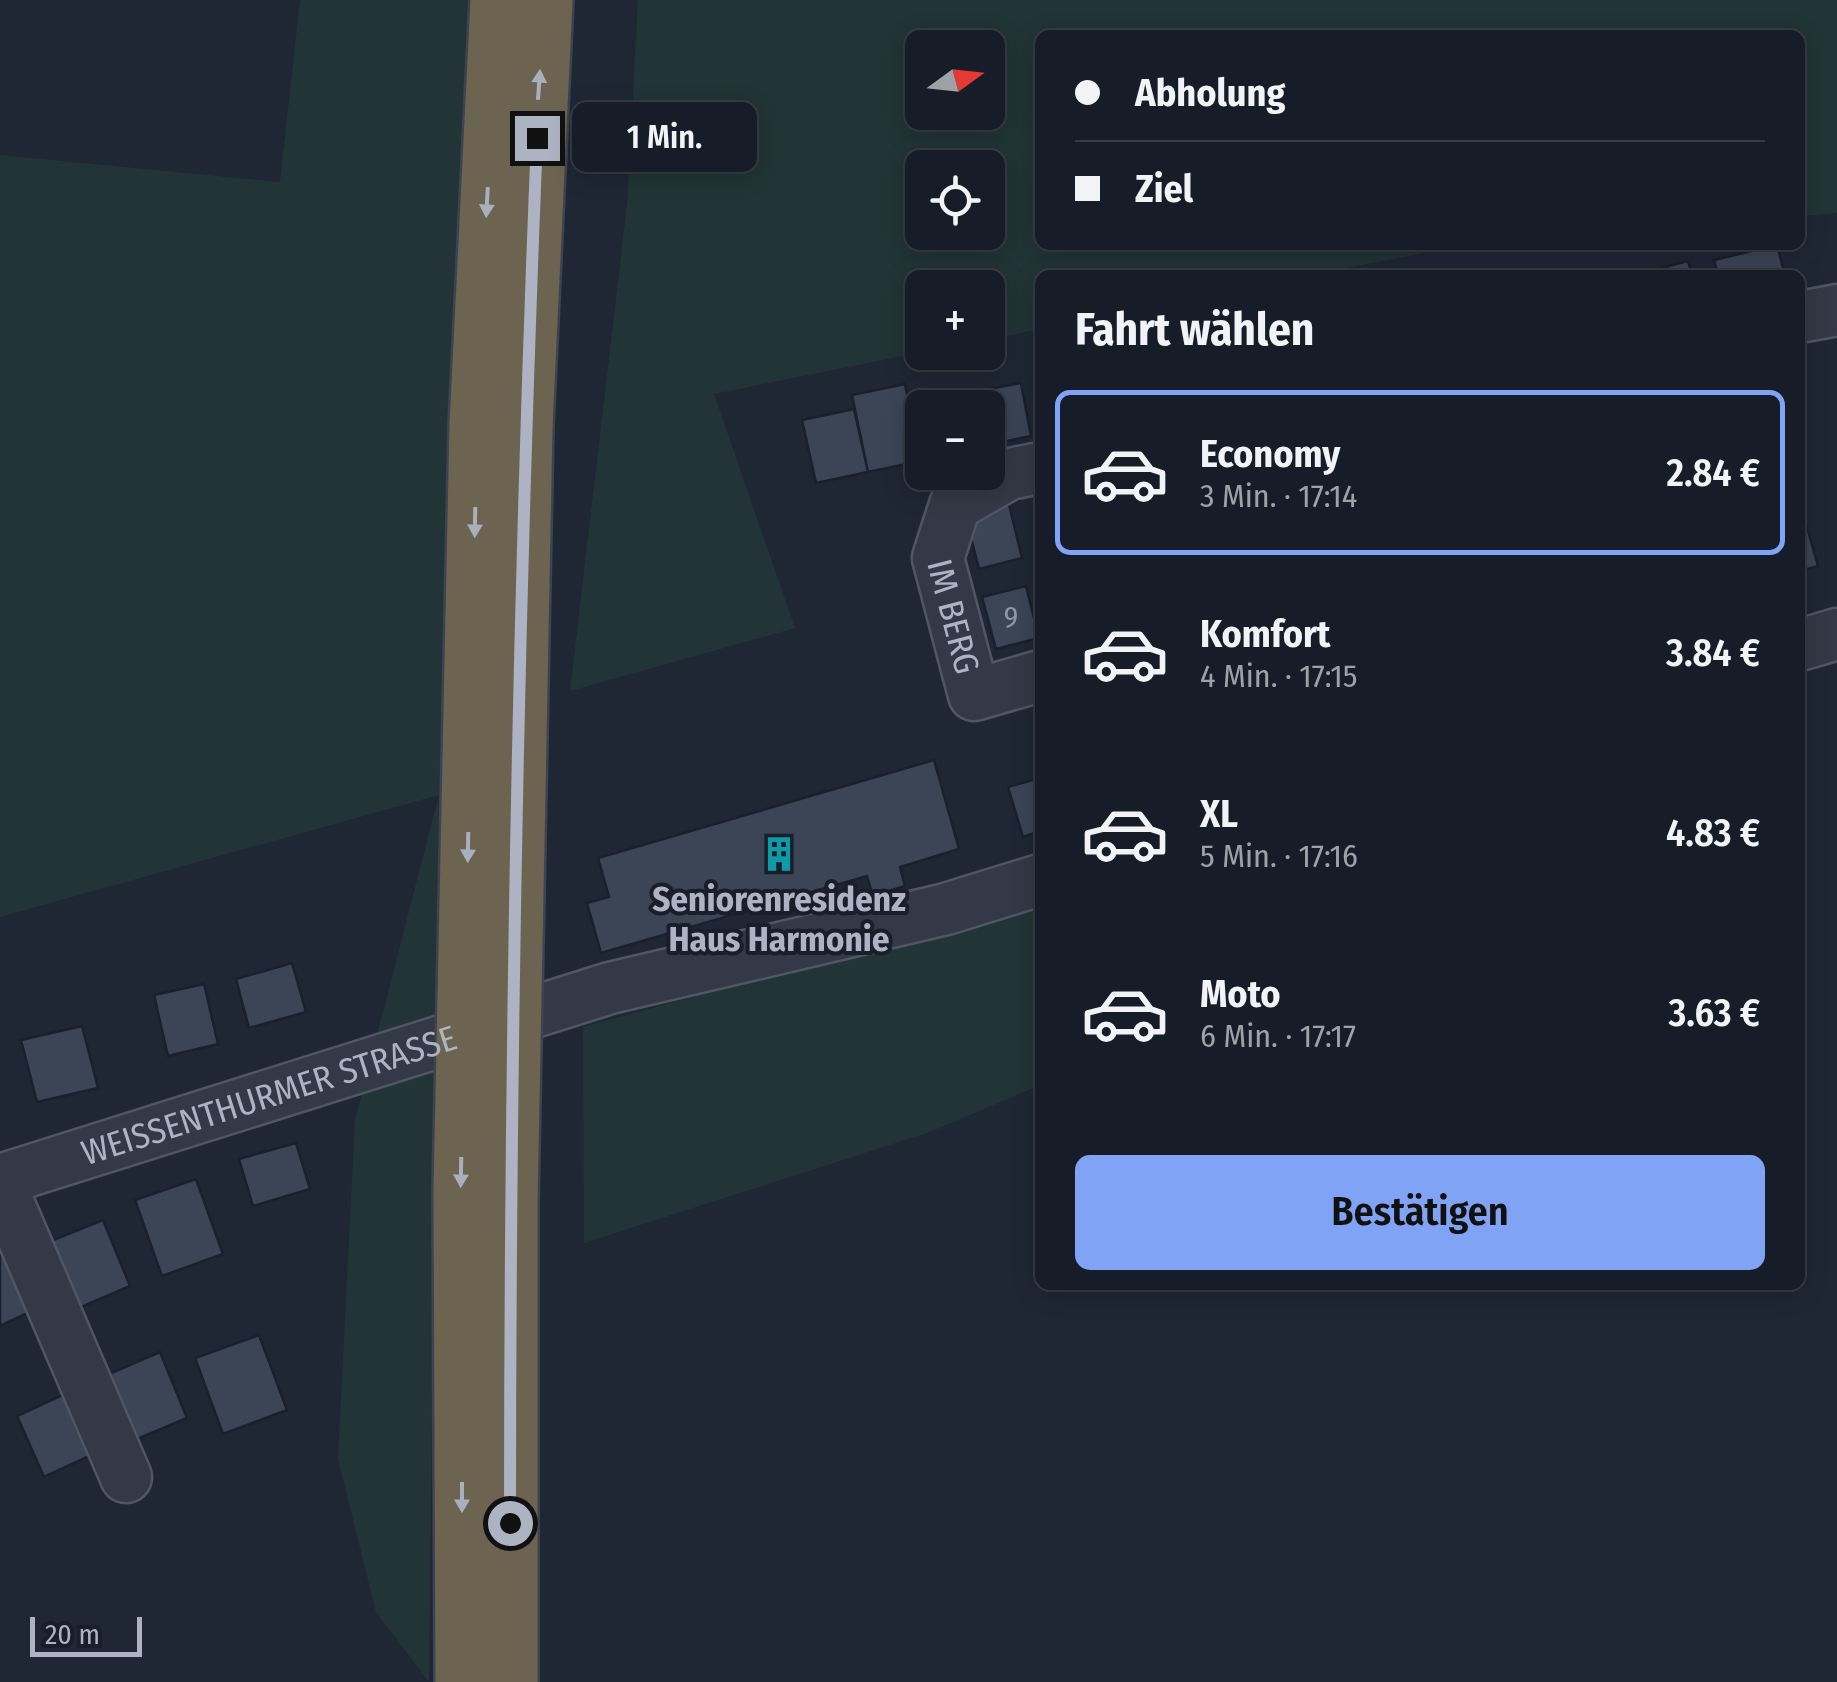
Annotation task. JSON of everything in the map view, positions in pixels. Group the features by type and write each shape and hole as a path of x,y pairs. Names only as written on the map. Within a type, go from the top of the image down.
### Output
{"highway":[{"path":"498,0 510,1204 510,1682"},
{"path":"463,1682 461,1190 501,426 545,0"}],"street":[{"path":"1805,316 1837,310"},
{"name":"IM BERG","path":"1035,469 1008,474 955,505 938,558 974,696 1035,678"},
{"path":"1805,644 1837,634"},
{"name":"WEISSENTHURMER STRASSE","path":"0,1182 610,988 946,910 1035,882"},
{"path":"0,1182 126,1477"}],"shaded area":[{"path":"300,0 470,0 439,795 0,917 0,155 280,182"},
{"path":"638,0 1837,0 1837,213 1805,216 1805,30 1035,30 1035,250 1438,250 1337,270 1035,270 1035,330 1005,336 1005,270 905,270 905,356 714,394 795,628 570,691 627,205"},
{"path":"439,795 429,1682 376,1612 338,1459 355,1120"},
{"path":"1035,903 1035,1087 930,1132 584,1243 583,1027"}],"building":[{"path":"1756,250 1778,250 1784,270 1717,270 1714,260"},
{"path":"1688,261 1691,270 1654,270"},
{"path":"1021,383 1031,436 1005,441 1005,390 984,390"},
{"path":"905,384 905,464 868,472 852,395"},
{"path":"854,409 868,472 816,483 802,420"},
{"path":"1007,496 1022,558 979,569 963,507"},
{"path":"1805,520 1818,566 1805,570"},
{"path":"1026,586 1035,639 996,649 982,597"},
{"name":"Seniorenresidenz Haus Harmonie","path":"934,760 959,849 900,867 905,886 873,896 867,876 601,953 587,903 609,897 598,858"},
{"path":"1035,779 1035,833 1023,837 1008,787"},
{"path":"292,963 306,1012 249,1028 236,979"},
{"path":"204,984 218,1044 168,1056 154,995"},
{"path":"82,1026 98,1088 37,1102 21,1040"},
{"path":"296,1143 310,1189 253,1206 239,1159"},
{"path":"196,1179 223,1254 162,1276 135,1200"},
{"path":"103,1220 130,1286 79,1308 51,1241"},
{"path":"0,1241 36,1309 0,1326"},
{"path":"259,1335 287,1410 223,1434 195,1358"},
{"path":"160,1352 187,1418 130,1442 102,1377"},
{"path":"71,1391 98,1452 44,1477 17,1416"}],"place":[{"name":"Seniorenresidenz Haus Harmonie","path":"779,854"}],"route":[{"path":"510,1523 510,1204 524,427 537,138"}]}
